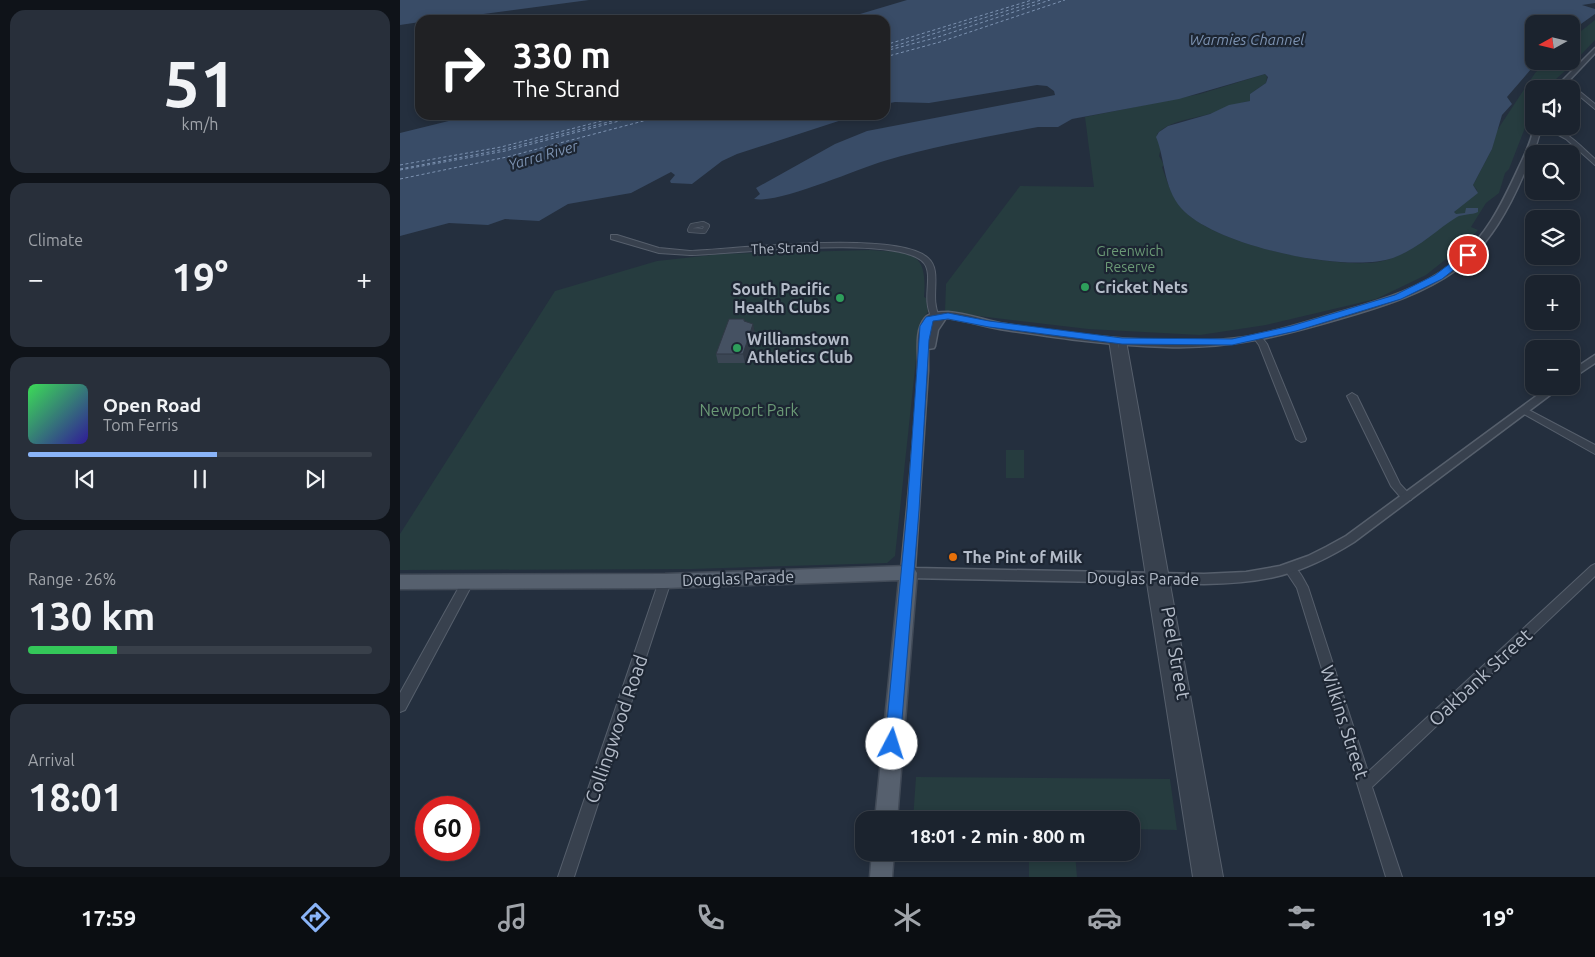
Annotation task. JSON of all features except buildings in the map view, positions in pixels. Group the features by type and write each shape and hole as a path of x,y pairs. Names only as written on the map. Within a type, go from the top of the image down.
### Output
{"main road":[{"name":"Douglas Parade","path":"400,582 665,581 908,574"},
{"path":"887,811 908,574"},
{"path":"881,877 882,861"}],"street":[{"path":"1566,80 1595,50"},
{"path":"1580,94 1595,107"},
{"path":"908,574 923,371 933,330 939,318 1117,341 1232,342 1316,322 1398,297 1423,286 1454,268 1481,241 1511,198 1538,135"},
{"path":"1560,135 1568,138"},
{"path":"1566,135 1595,162"},
{"name":"The Strand","path":"614,237 665,252 696,253 794,247 898,248 917,254 927,261 932,274 929,302 939,318"},
{"path":"1257,337 1263,344 1301,439"},
{"name":"Peel Street","path":"1117,341 1158,578 1215,877"},
{"path":"1580,369 1595,358"},
{"name":"Douglas Parade","path":"908,574 1242,578 1291,570 1320,558 1343,544 1545,395"},
{"path":"1352,396 1396,486 1407,498"},
{"path":"1525,410 1595,450"},
{"name":"Oakbank Street","path":"1365,784 1595,569"},
{"name":"Wilkins Street","path":"1291,570 1302,586 1394,877"},
{"name":"Peel Street","path":"1158,578 1201,877"},
{"path":"400,706 468,581"},
{"name":"Collingwood Road","path":"566,877 665,581"}],"green space":[{"path":"1595,20 1595,40 1580,56 1580,32"},
{"name":"Greenwich Reserve","path":"1538,70 1566,70 1555,80 1530,80"},
{"name":"Greenwich Reserve","path":"1265,74 1267,77 1266,83 1250,94 1250,101 1174,123 1157,134 1161,148 1159,156 1164,165 1162,167 1170,188 1181,207 1196,220 1217,232 1244,243 1304,257 1333,262 1358,263 1378,262 1400,255 1432,235 1441,227 1458,207 1475,194 1477,190 1473,185 1492,149 1496,132 1525,88 1525,128 1509,169 1505,173 1499,193 1486,203 1471,227 1478,230 1465,244 1426,275 1376,299 1266,325 1200,335 1088,329 945,312 946,284 1020,186 1094,187 1085,117 1200,94"},
{"name":"Newport Park","path":"870,250 906,254 914,257 919,262 923,270 924,297 926,298 928,312 920,322 895,556 887,563 692,569 400,570 400,534 555,291 657,261 721,254"},
{"path":"1006,450 1024,450 1024,478 1006,478"},
{"path":"916,777 1170,779 1177,830 1140,829 1140,811 914,811"},
{"path":"1029,861 1076,861 1077,877 1029,877"}],"water":[{"path":"400,0 589,0 476,15 415,15 415,23 400,25"},
{"name":"Warmies Channel","path":"907,0 1595,0 1595,3 1582,5 1595,9 1595,14 1580,25 1580,15 1525,15 1525,70 1530,70 1507,97 1512,104 1502,115 1492,149 1473,185 1478,193 1454,212 1456,214 1465,213 1466,208 1478,208 1478,212 1457,217 1402,254 1393,258 1372,262 1314,259 1250,245 1198,222 1181,208 1175,200 1168,182 1156,137 1159,132 1168,126 1210,114 1229,105 1250,101 1250,94 1266,83 1268,77 1265,74 1179,99 1072,119 1058,127 1038,127 922,151 884,161 798,192 766,199 754,199 760,194 756,188 835,144 867,131 1055,95 1054,91 1047,86 1037,85 929,103 890,103 890,15 857,15"},
{"name":"Yarra River","path":"453,120 842,120 737,154 722,161 692,184 671,183 670,181 675,175 671,172 631,193 568,204 539,221 505,219 488,225 449,223 400,236 400,133"}],"ferry route":[{"path":"890,43 1032,0"},
{"path":"890,47 1041,0"},
{"path":"890,50 935,38 1050,0"},
{"path":"890,56 940,42 1065,0"},
{"path":"400,165 501,147 606,120"},
{"path":"400,169 505,149 616,120"},
{"path":"400,170 505,151 623,120"},
{"path":"400,179 507,157 647,120"}],"place":[{"name":"Cricket Nets","path":"1085,287"},
{"name":"South Pacific Health Clubs","path":"840,298"},
{"name":"Williamstown Athletics Club","path":"737,348"},
{"name":"The Pint of Milk","path":"953,557"}],"route":[{"path":"892,744 913,510 925,326 929,319 936,316 948,316 989,324 1122,341 1232,342 1279,332 1373,306 1398,297 1423,286 1454,268 1468,255"}]}
